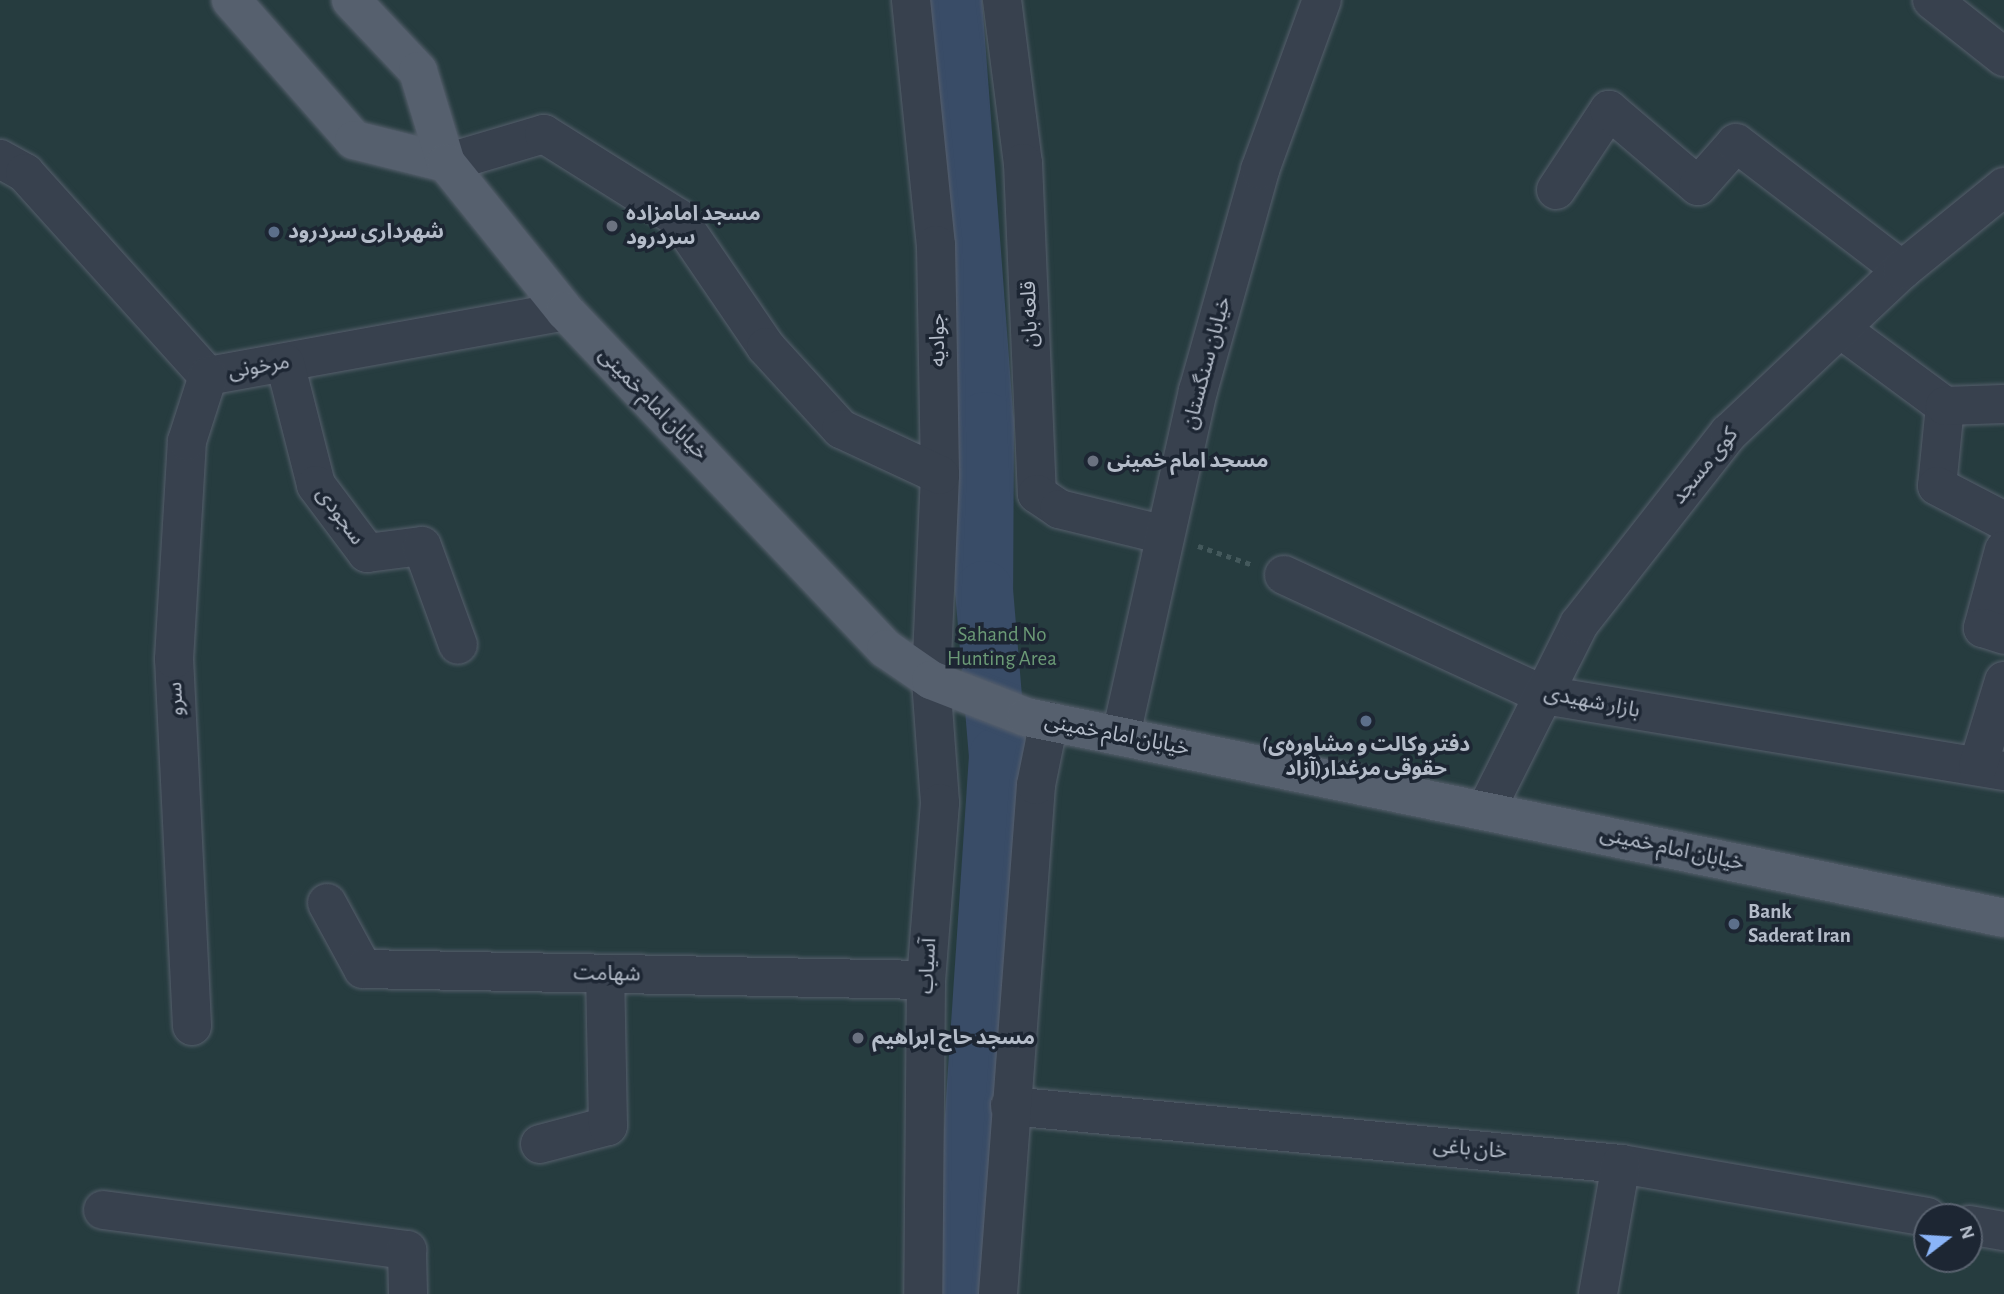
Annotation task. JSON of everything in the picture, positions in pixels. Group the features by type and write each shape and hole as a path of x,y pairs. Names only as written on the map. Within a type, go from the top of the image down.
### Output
{"main road":[{"path":"231,0 354,140 446,163"},
{"name":"خیابان امام خمینی","path":"351,0 418,71 446,163 565,311 886,649 931,680 1037,719 2004,918"}],"street":[{"name":"جوادیه","path":"911,0 936,245 940,475 931,680"},
{"name":"قلعه بان","path":"1002,0 1023,163 1037,494 1059,509 1166,535"},
{"name":"خیابان سنگستان","path":"1121,735 1198,391 1260,170 1322,0"},
{"path":"1937,1 2004,57"},
{"path":"1556,190 1609,110 1698,186 1736,143 1902,270"},
{"path":"446,163 544,134 667,211 678,218 766,347 841,429 940,475"},
{"name":"مرخونی","path":"0,159 24,173 146,302 208,376 565,311"},
{"name":"کوی مسجد","path":"1486,810 1579,624 1729,433 1842,330 1902,270 2004,187"},
{"path":"1842,330 1945,406 2004,404"},
{"name":"سجودی","path":"285,363 316,485 368,553 422,546 458,645"},
{"name":"سرو","path":"192,1026 174,659 187,441 208,376"},
{"path":"1945,406 1937,486 2004,521"},
{"path":"2004,550 1983,628 2004,635"},
{"name":"بازار شهیدی","path":"1284,575 1544,695 1991,769"},
{"name":"آسیاب","path":"923,1294 926,980 940,803 931,680"},
{"path":"1991,769 2004,681"},
{"path":"998,1294 1036,785 1037,719"},
{"name":"شهامت","path":"327,903 363,969 926,980"},
{"path":"540,1144 608,1126 605,974"},
{"name":"خان باغی","path":"1010,1106 1621,1164 1913,1215"},
{"path":"1598,1294 1621,1164"},
{"path":"103,1210 407,1250 408,1294"},
{"path":"1983,1227 2004,1231"}],"path":[{"path":"1166,535 1284,575"}],"green space":[{"name":"Sahand No Hunting Area","path":"0,0 2004,0 2004,1294 0,1294"}],"waterway":[{"path":"953,0 985,421 984,590 998,756 962,1294"}],"place":[{"name":"مسجد امامزاده سردرود","path":"612,226"},
{"name":"شهرداری سردرود","path":"274,232"},
{"name":"مسجد امام خمینی","path":"1093,461"},
{"name":"(دفتر وکالت و مشاوره‌ی حقوقی مرغدار(آزاد","path":"1366,721"},
{"name":"Bank Saderat Iran","path":"1734,924"},
{"name":"مسجد حاج ابراهیم","path":"858,1038"}]}
